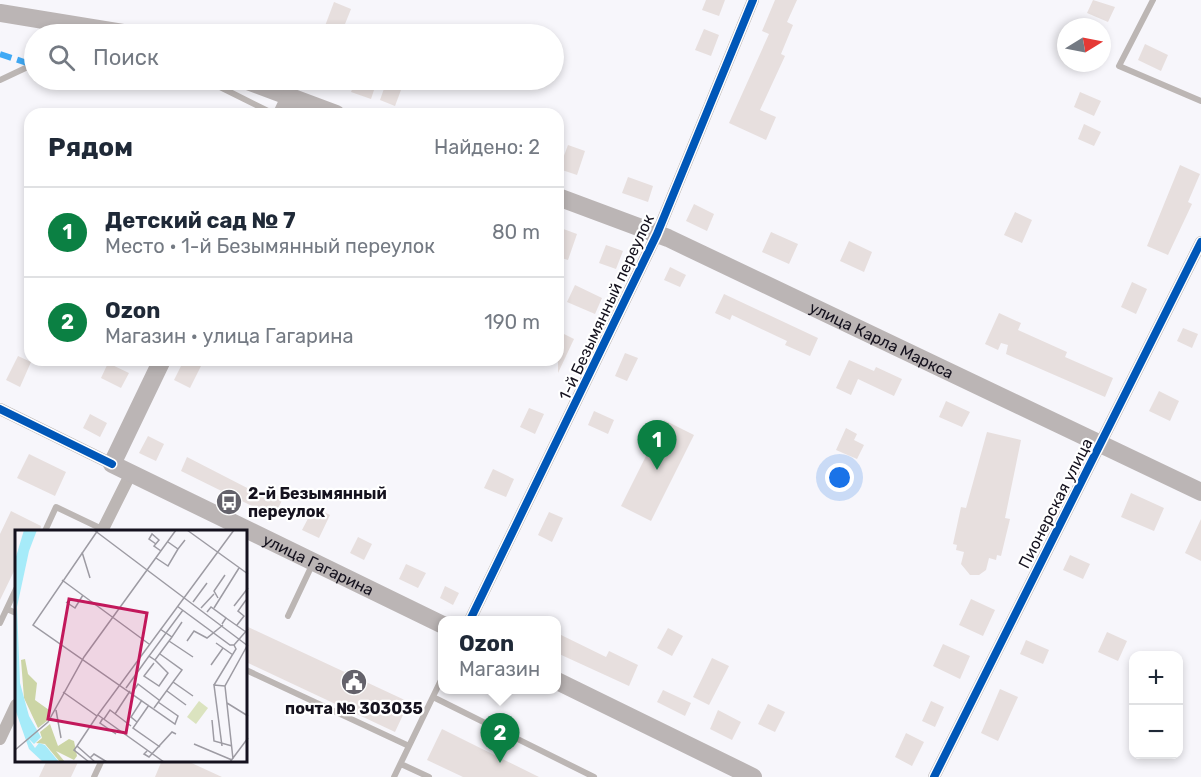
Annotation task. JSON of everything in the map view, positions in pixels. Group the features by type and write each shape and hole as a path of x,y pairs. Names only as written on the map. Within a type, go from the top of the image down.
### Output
{"main road":[{"path":"0,13 68,24"},
{"path":"271,90 320,108"},
{"path":"285,108 290,97"},
{"name":"улица Карла Маркса","path":"564,199 657,234 1101,442 1201,492"},
{"path":"112,464 159,366"},
{"name":"улица Гагарина","path":"112,464 438,624"},
{"path":"561,683 753,777"}],"street":[{"name":"1-й Безымянный переулок","path":"472,616 657,234 753,0"},
{"name":"Пионерская улица","path":"934,777 1201,242"},
{"name":"улица Гагарина","path":"0,409 112,464"},
{"path":"103,530 131,473"},
{"path":"0,739 15,707"}],"lane":[{"path":"1153,0 1119,66 1201,101"},
{"path":"0,80 24,69"},
{"path":"226,90 262,108"},
{"path":"45,530 56,507 103,530"},
{"path":"288,616 314,562"},
{"path":"0,623 15,591"},
{"path":"7,609 15,613"},
{"path":"248,671 409,746"},
{"path":"394,777 438,686"},
{"path":"433,697 594,777"},
{"path":"94,777 101,762"},
{"path":"400,764 429,777"}],"building":[{"path":"706,0 725,0 719,16 702,10"},
{"path":"775,0 797,0 787,22 793,25 781,54 785,56 760,110 776,117 766,140 729,123 769,34 762,31"},
{"path":"1093,0 1115,7 1110,18 1099,18 1087,13"},
{"path":"334,2 351,9 345,24 326,24"},
{"path":"704,29 719,35 711,56 695,50"},
{"path":"1145,44 1168,55 1161,71 1138,60"},
{"path":"352,90 374,90 371,99 351,92"},
{"path":"384,90 401,90 395,106 380,100"},
{"path":"1080,92 1101,101 1094,116 1074,107"},
{"path":"1084,124 1101,132 1094,146 1078,139"},
{"path":"568,145 585,151 577,175 564,171 564,156"},
{"path":"1180,165 1200,174 1188,202 1192,204 1168,255 1147,246"},
{"path":"628,177 653,186 648,202 622,193"},
{"path":"694,204 714,214 707,231 686,221"},
{"path":"1015,212 1032,220 1022,243 1004,235"},
{"path":"564,229 577,234 568,260 564,259"},
{"path":"771,232 798,244 789,264 762,252"},
{"path":"849,241 872,252 864,272 840,261"},
{"path":"606,245 623,251 616,269 599,263"},
{"path":"670,267 686,275 680,287 664,280"},
{"path":"1132,282 1147,289 1136,314 1121,307"},
{"path":"575,285 602,298 595,314 567,302"},
{"path":"724,294 818,338 810,356 785,345 787,341 732,315 730,320 715,313"},
{"path":"999,313 1021,323 1018,330 1067,352 1065,357 1113,378 1105,397 1006,354 1008,345 1001,343 998,350 985,344"},
{"path":"1183,328 1198,334 1192,348 1177,341"},
{"path":"564,334 574,339 564,360"},
{"path":"625,353 638,358 627,381 615,376"},
{"path":"18,356 24,359 24,366 29,366 20,387 6,380"},
{"path":"849,360 874,371 876,367 902,379 894,396 858,379 851,395 836,388"},
{"path":"107,366 114,366 129,373 121,388 101,378"},
{"path":"181,366 201,366 190,388 174,380"},
{"path":"1159,391 1179,401 1170,421 1149,411"},
{"path":"946,401 970,412 962,427 939,417"},
{"path":"529,408 544,414 535,434 520,427"},
{"path":"594,411 614,420 608,434 588,425"},
{"path":"90,414 107,423 100,437 83,428"},
{"path":"664,420 694,435 651,521 621,506"},
{"path":"846,428 857,434 854,440 864,445 857,459 836,450"},
{"path":"987,432 1021,440 1005,518 1010,519 1001,556 997,555 996,560 989,558 986,570 979,575 970,575 961,564 964,552 956,550 957,545 953,544 961,507 966,508"},
{"path":"148,436 164,444 156,461 139,453"},
{"path":"29,454 66,472 55,496 17,478"},
{"path":"187,457 263,496 266,490 283,498 274,517 181,471"},
{"path":"493,469 514,479 506,497 484,488"},
{"path":"1131,493 1164,508 1154,531 1121,517"},
{"path":"314,507 330,515 319,538 302,530"},
{"path":"11,511 41,526 40,530 15,530 15,569 0,600 0,534"},
{"path":"549,512 563,518 552,542 538,535"},
{"path":"1201,519 1201,561 1185,553"},
{"path":"358,537 372,544 364,560 350,553"},
{"path":"1070,555 1090,564 1083,579 1063,570"},
{"path":"406,564 426,573 418,588 399,579"},
{"path":"445,586 459,593 453,605 440,598"},
{"path":"971,599 995,610 983,636 959,625"},
{"path":"248,627 409,702 395,732 248,663"},
{"path":"668,628 683,636 672,656 657,648"},
{"path":"1107,632 1127,641 1118,661 1098,652"},
{"path":"561,635 606,657 609,651 638,665 629,686 561,655"},
{"path":"1026,640 1049,650 1043,664 1020,654"},
{"path":"943,644 970,656 960,679 933,666"},
{"path":"712,658 729,666 709,705 693,697"},
{"path":"1000,689 1018,697 998,741 981,733"},
{"path":"663,690 691,703 685,716 657,702"},
{"path":"931,701 944,707 935,727 922,721"},
{"path":"768,704 785,712 775,732 758,724"},
{"path":"718,710 741,722 732,740 710,729"},
{"path":"442,729 539,777 463,777 427,760"},
{"path":"906,733 924,742 912,766 895,757"},
{"path":"46,762 78,762 71,777 39,777"},
{"path":"161,762 189,762 222,777 155,777"}],"marked path":[{"path":"0,54 24,62"}],"cycle path":[{"path":"472,616 657,234 753,0"},
{"path":"934,777 1201,242"},
{"path":"0,409 112,464"}],"place":[{"name":"Детский сад № 7","path":"657,470"},
{"name":"2-й Безымянный переулок","path":"229,502"},
{"name":"почта № 303035","path":"354,682"},
{"name":"Ozon","path":"500,763"}]}
